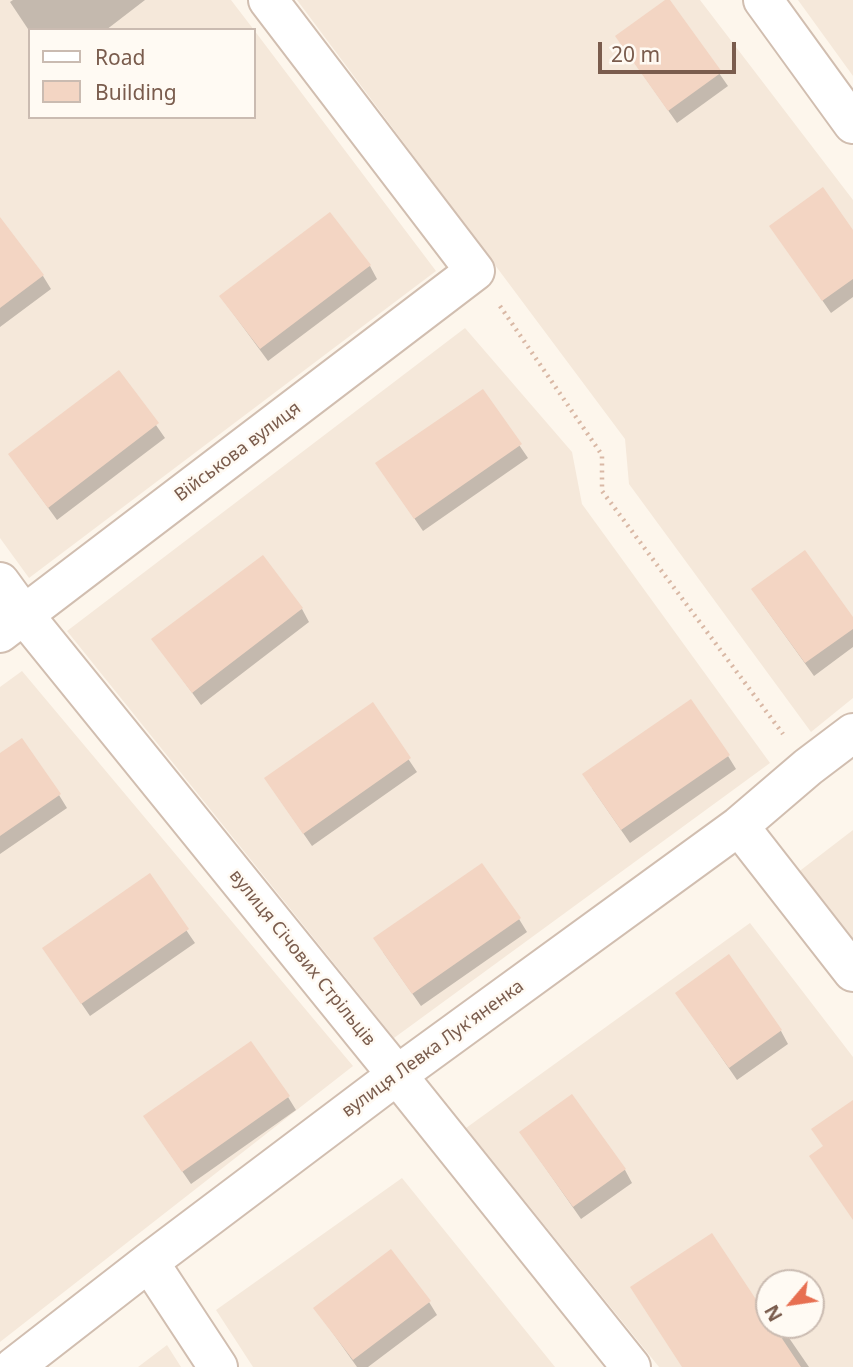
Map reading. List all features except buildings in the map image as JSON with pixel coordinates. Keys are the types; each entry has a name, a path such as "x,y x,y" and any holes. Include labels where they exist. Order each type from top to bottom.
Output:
{"street":[{"path":"268,0 475,271"},
{"path":"763,0 853,124"},
{"name":"Військова вулиця","path":"12,624 475,271"},
{"name":"вулиця Січових Стрільців","path":"0,582 12,624 397,1075 631,1367"},
{"name":"вулиця Левка Лук'яненка","path":"14,1367 397,1075 739,826 808,767 853,733"},
{"path":"739,826 853,972"},
{"path":"149,1262 218,1367"}],"path":[{"path":"475,271 602,455 602,491 808,767"}],"shaded area":[{"path":"0,0 231,0 252,28 28,28 28,119 256,119 256,33 436,271 29,578 0,538"},
{"path":"297,0 700,0 853,200 853,698 811,732 629,484 625,439"},
{"path":"798,0 853,0 853,76"},
{"path":"465,328 572,452 582,504 770,763 394,1038 67,631"},
{"path":"22,671 353,1066 0,1342 0,687"},
{"path":"853,830 853,944 797,873"},
{"path":"750,923 853,1057 853,1367 659,1367 466,1128"},
{"path":"402,1178 555,1367 253,1367 216,1310"},
{"path":"167,1345 181,1367 138,1367"}]}
